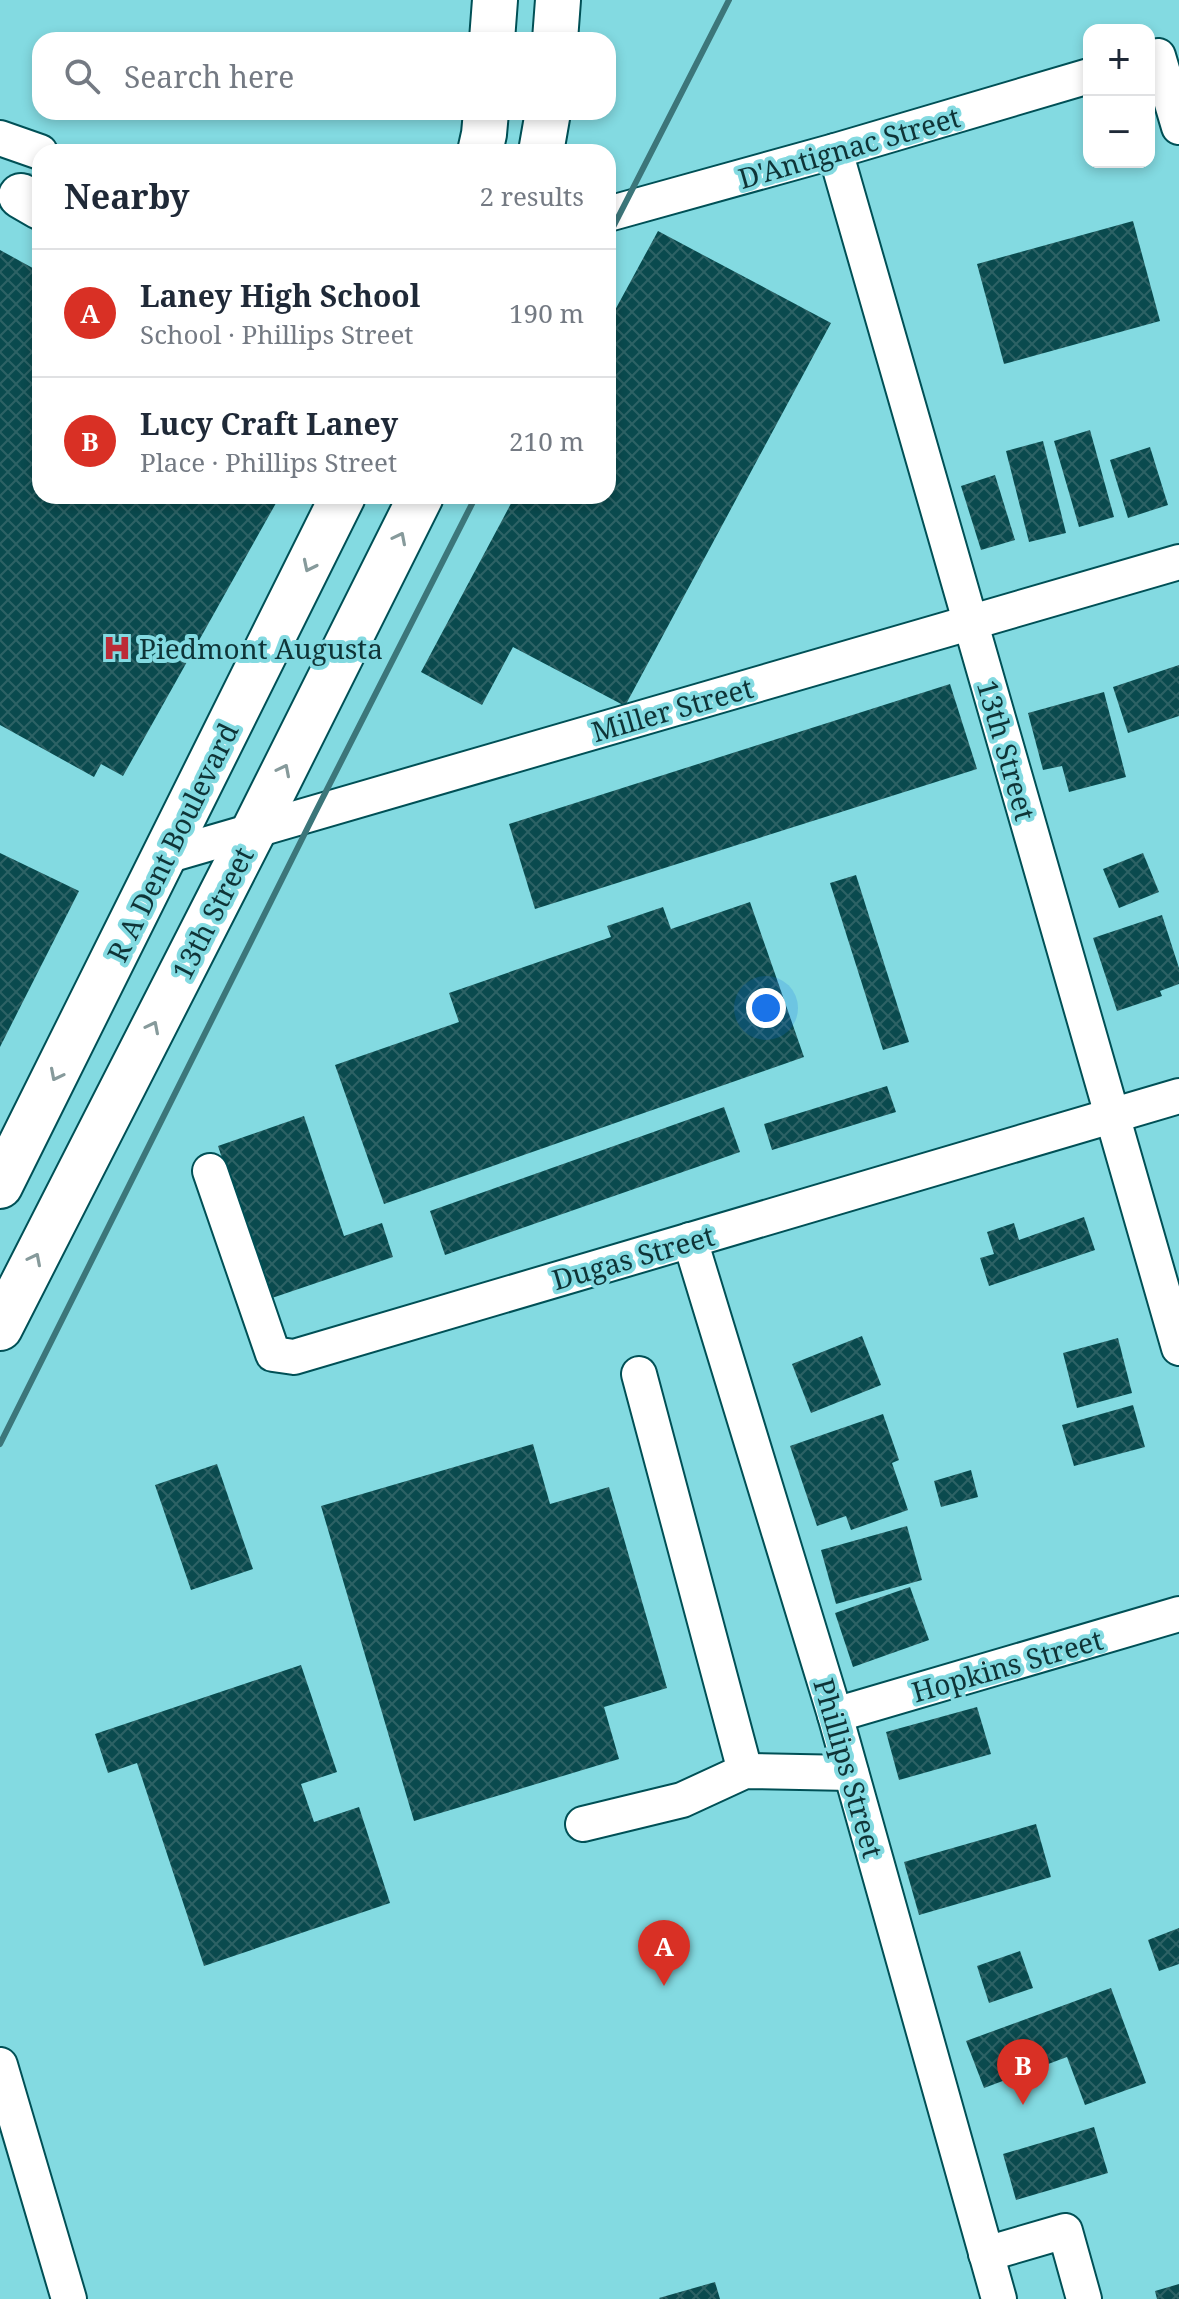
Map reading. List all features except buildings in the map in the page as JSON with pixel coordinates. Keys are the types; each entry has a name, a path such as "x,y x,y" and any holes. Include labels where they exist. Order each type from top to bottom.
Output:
{"main road":[{"path":"493,32 495,0"},
{"path":"556,32 558,0"},
{"path":"482,144 485,120"},
{"path":"542,144 547,120"},
{"name":"R A Dent Boulevard","path":"0,1186 339,504"},
{"name":"13th Street","path":"0,1328 417,504"}],"street":[{"path":"1162,55 1179,127"},
{"name":"D'Antignac Street","path":"616,212 1083,78"},
{"path":"0,138 32,149"},
{"name":"13th Street","path":"835,151 1179,1348"},
{"name":"Miller Street","path":"166,856 1179,562"},
{"name":"Dugas Street","path":"210,1171 273,1354 294,1357 1179,1096"},
{"name":"Phillips Street","path":"690,1240 835,1715 999,2299"},
{"path":"639,1374 745,1771"},
{"name":"Hopkins Street","path":"835,1715 1179,1614"},
{"path":"583,1824 682,1800 745,1771 851,1773"},
{"path":"0,2065 69,2299"},
{"path":"986,2254 1065,2231 1084,2299"}],"railway":[{"path":"616,221 729,0"},
{"path":"0,1444 472,504"}],"place":[{"name":"Piedmont Augusta","path":"117,648"},
{"name":"Laney High School","path":"664,1986"},
{"name":"Lucy Craft Laney","path":"1023,2105"}]}
